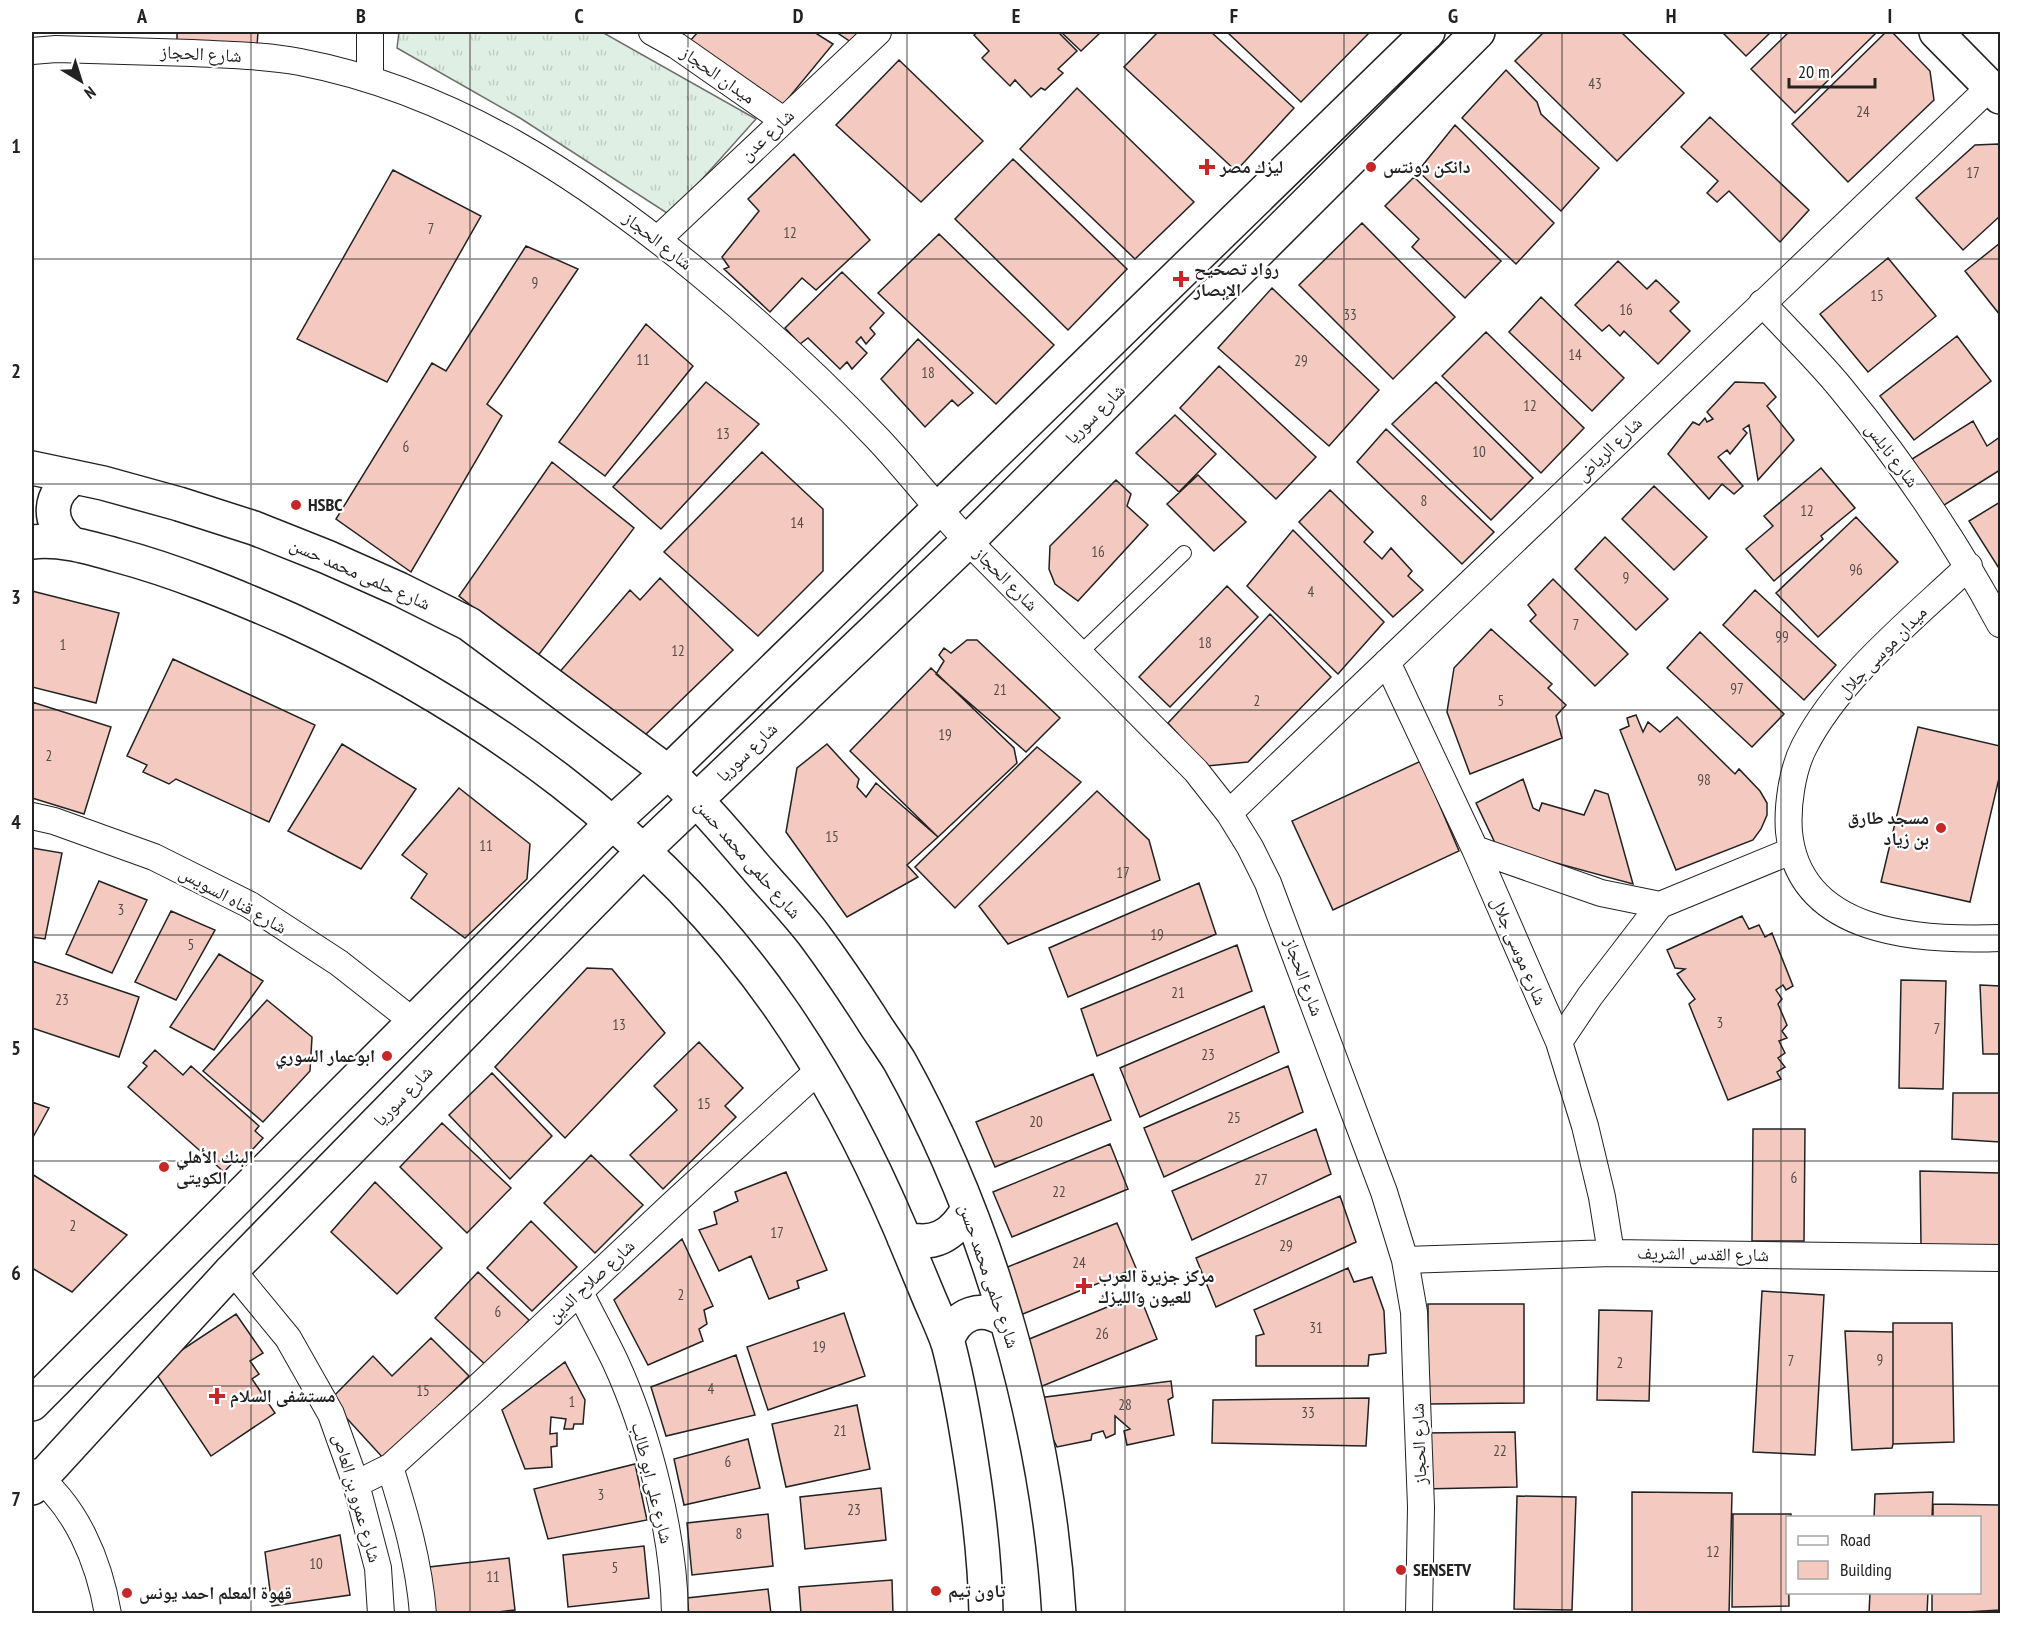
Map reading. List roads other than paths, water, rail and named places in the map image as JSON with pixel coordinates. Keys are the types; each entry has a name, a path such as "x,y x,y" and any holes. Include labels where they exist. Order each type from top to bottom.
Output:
{"street":[{"path":"370,32 370,78"},
{"name":"ميدان الحجاز","path":"652,32 674,39 783,120"},
{"name":"شارع عدن","path":"658,239 878,32"},
{"path":"32,1404 612,823 668,772 1428,32"},
{"name":"شارع سوريا","path":"35,1480 232,1270 643,851 968,541 1478,32"},
{"path":"1936,32 1995,92"},
{"name":"شارع الحجاز","path":"32,51 56,49 224,54 298,62 370,78 442,107 550,163 605,199 658,239 735,303 809,370 879,441 938,510 1196,771 1229,813 1250,847 1272,892 1384,1192 1405,1260 1414,1312 1416,1353 1420,1506 1419,1614"},
{"name":"شارع الرياض","path":"1229,813 1762,303 1995,92"},
{"name":"شارع نابلس","path":"1762,303 1845,394 1907,472 1969,566 2001,624"},
{"name":"شارع حلمى محمد حسن","path":"32,468 179,504 254,528 399,588 470,624 668,772 698,800 814,935 899,1062 933,1129 968,1209 1006,1322 1030,1414 1042,1478 1061,1612"},
{"path":"70,542 57,528 53,508 60,490 75,477"},
{"path":"32,543 70,542 201,583 327,637 397,674 504,740 558,780 612,823 701,909 741,955 780,1008 849,1119 878,1177 947,1341 962,1405 973,1469 981,1533 986,1614"},
{"name":"ميدان موسى جلال","path":"1969,566 1860,670 1827,711 1803,748 1792,783 1788,818 1791,851 1802,877 1820,898 1844,914 1876,929 1915,936 2001,938"},
{"name":"شارع موسى جلال","path":"1387,662 1475,849 1558,1042 1585,1126 1602,1197 1611,1253"},
{"name":"شارع قناه السويس","path":"32,816 54,821 154,857 250,905 339,963 414,1022"},
{"path":"1475,849 1601,892 1660,905"},
{"path":"1558,1042 1590,996 1660,905 1791,851"},
{"name":"شارع صلاح الدين","path":"356,1484 390,1467 820,1069"},
{"path":"904,1238 916,1242 942,1237 957,1226 968,1209"},
{"name":"شارع القدس الشريف","path":"1405,1260 1611,1253 2001,1258"},
{"name":"شارع عمرو بن العاص","path":"232,1270 288,1338 331,1414 356,1484 378,1568 381,1614"},
{"name":"شارع على ابو طالب","path":"580,1292 616,1363 644,1438 664,1517 675,1597 675,1614"},
{"path":"947,1341 950,1331 966,1316 987,1312 997,1315 1006,1322"},
{"path":"390,1467 408,1525 421,1581 423,1614"},
{"path":"35,1480 68,1510 89,1546 103,1584 108,1614"}],"lane":[{"path":"1080,653 1184,553"}],"place":[{"name":"ليزك مصر","path":"1207,167"},
{"name":"دانكن دونتس","path":"1371,167"},
{"name":"رواد تصحيح الإبصار","path":"1181,279"},
{"name":"HSBC","path":"296,505"},
{"name":"مسجد طارق بن زياد","path":"1941,828"},
{"name":"ابوعمار السوري","path":"387,1056"},
{"name":"البنك الأهلي الكويتى","path":"164,1167"},
{"name":"مركز جزيرة العرب للعيون والليزك","path":"1084,1286"},
{"name":"مستشفى السلام","path":"217,1396"},
{"name":"SENSETV","path":"1401,1570"},
{"name":"تاون تيم","path":"936,1591"},
{"name":"قهوة المعلم احمد يونس","path":"127,1593"}]}
